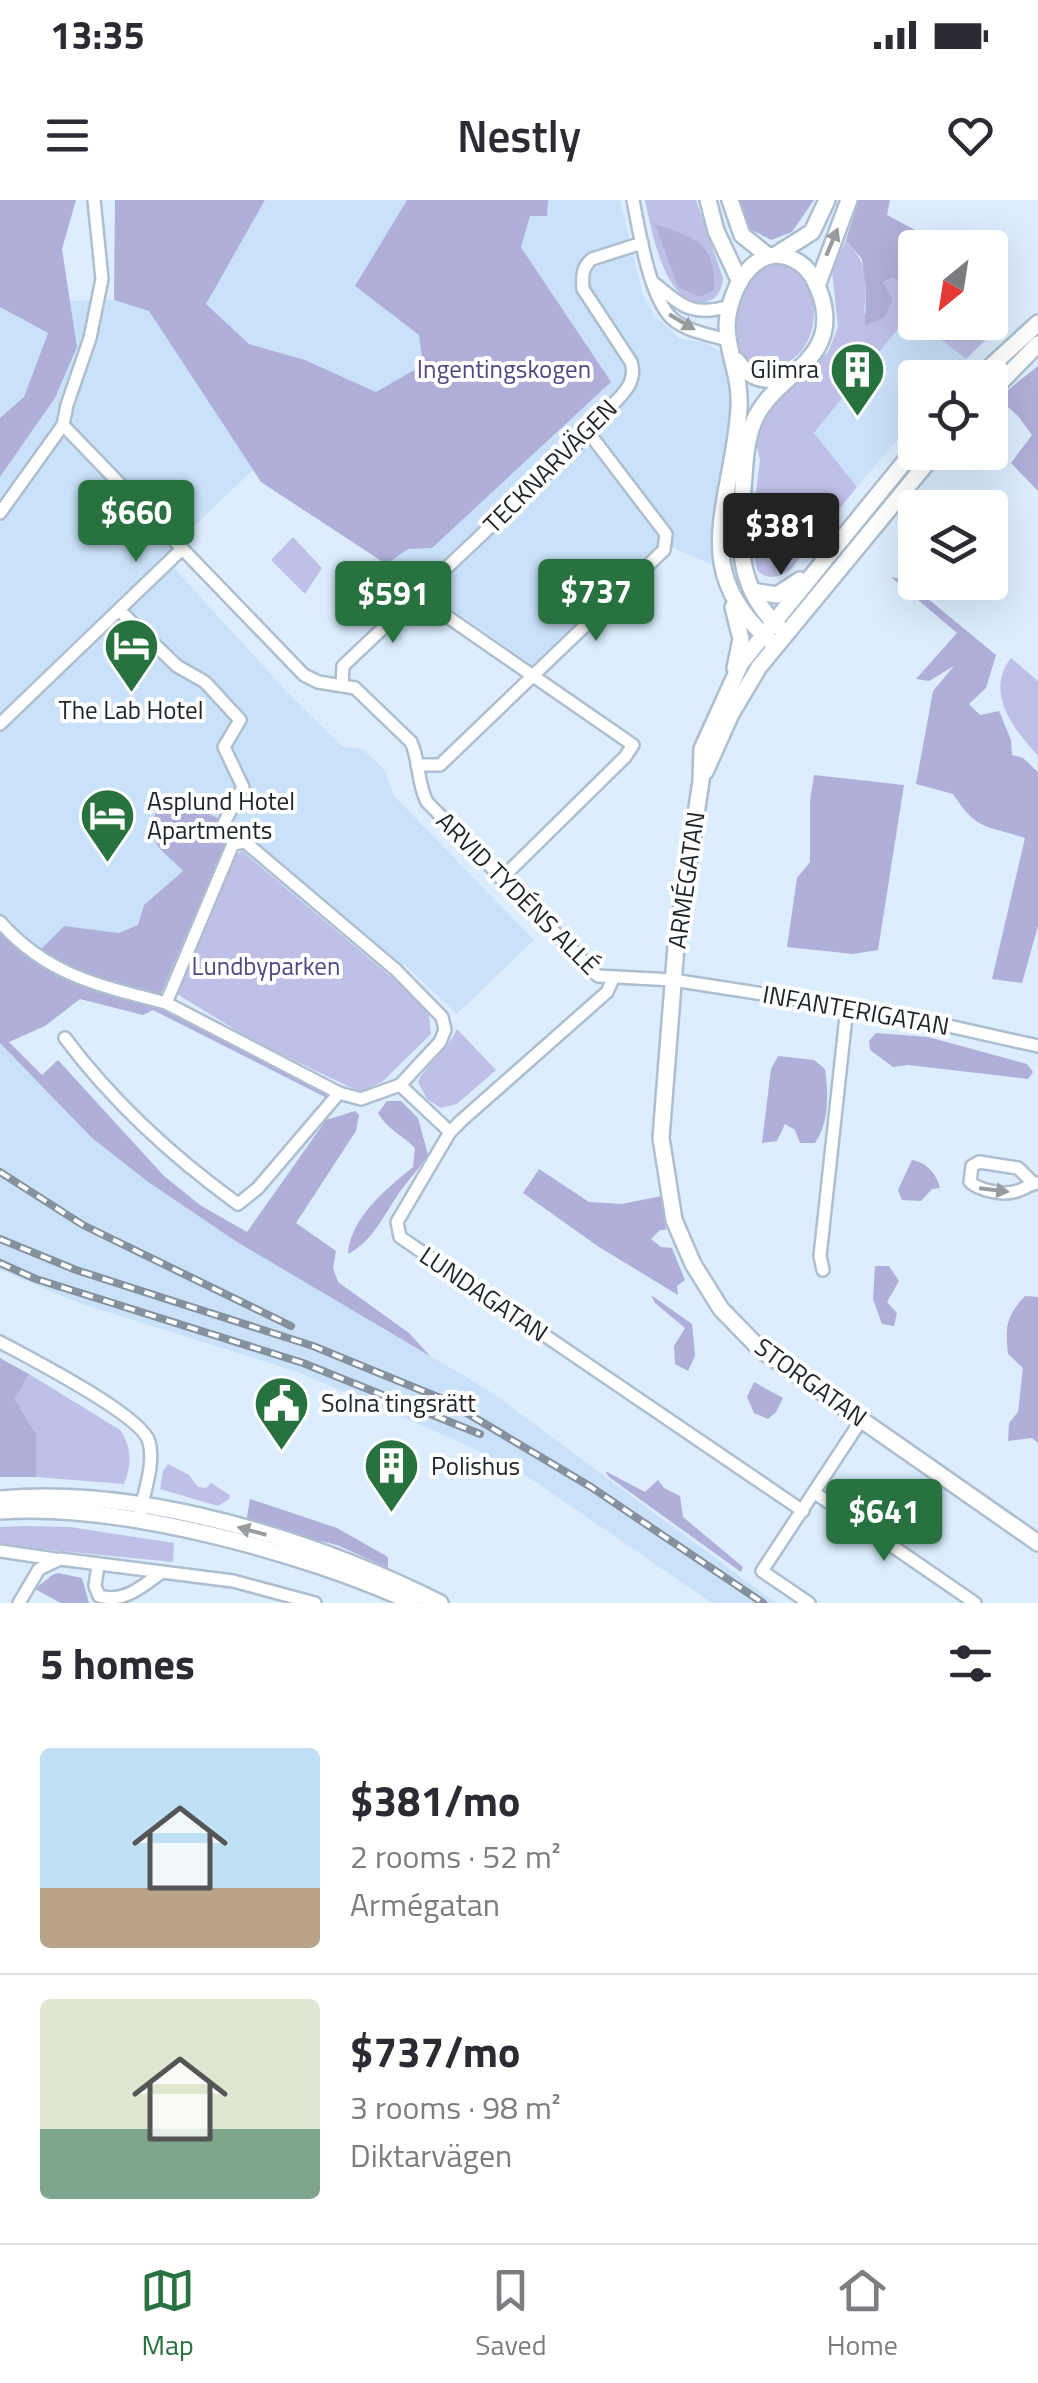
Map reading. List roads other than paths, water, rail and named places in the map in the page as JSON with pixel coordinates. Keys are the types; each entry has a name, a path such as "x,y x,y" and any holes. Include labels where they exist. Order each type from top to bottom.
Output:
{"street":[{"path":"0,513 63,425 90,338 102,278 94,200"},
{"path":"634,200 661,305 671,319 688,329 728,340"},
{"path":"708,200 716,231 740,282"},
{"path":"730,200 742,235 772,255 800,264 817,286 824,317 823,334 815,352 763,406 748,438 739,542 744,576 774,634"},
{"path":"794,375 770,381 758,379 741,368 728,340 727,323 746,270 812,232 827,200"},
{"path":"817,286 849,200"},
{"name":"TECKNARVÄGEN","path":"342,685 343,666 589,433 594,422 632,384 631,362 583,289 582,276 592,259 642,243"},
{"path":"654,283 694,311 731,306"},
{"path":"996,360 1038,323"},
{"path":"1008,374 1035,346"},
{"path":"732,679 740,639 720,555 739,412 735,358"},
{"name":"ARVID TYDÉNS ALLÉ","path":"63,425 304,674 318,682 355,688 411,742 420,788 427,802 598,976 613,979"},
{"path":"417,765 440,764 664,550 666,534 589,433"},
{"name":"ARMÉGATAN","path":"700,780 774,634 823,562 899,470"},
{"name":"ARMÉGATAN","path":"673,980 702,750 732,679 920,470"},
{"path":"0,724 182,549"},
{"path":"752,590 777,594 823,562"},
{"path":"416,596 633,745 626,758 501,878"},
{"path":"732,598 774,634"},
{"path":"119,610 177,666 205,682 240,720 224,747 244,787 224,823 233,844 166,1002"},
{"path":"0,922 29,950 56,968 81,980 166,1002 339,1093 361,1100 400,1085 440,1042 445,1030 442,1017 396,970 245,842 233,844"},
{"path":"613,979 673,980"},
{"name":"LUNDAGATAN","path":"613,979 608,992 450,1132 397,1222 400,1237 803,1510"},
{"name":"INFANTERIGATAN","path":"673,980 926,1020 1038,1046"},
{"name":"STORGATAN","path":"673,980 661,1138 674,1220 693,1264 721,1309 760,1349 1038,1544"},
{"path":"823,1270 820,1256 847,1007"},
{"path":"64,1038 160,1142 238,1204 258,1188 339,1093"},
{"path":"400,1085 450,1132"},
{"path":"978,1162 1018,1168 1035,1183 1013,1192 976,1188 970,1182 972,1166 978,1162"},
{"path":"0,1342 81,1387 142,1428 150,1449 140,1514"},
{"path":"810,1603 762,1571 862,1418"},
{"path":"814,1493 975,1603"},
{"path":"0,1499 92,1500 140,1514"},
{"path":"0,1512 177,1512 329,1553 409,1598 440,1603"},
{"path":"0,1552 233,1581 315,1603"},
{"path":"19,1603 39,1569 60,1559"},
{"path":"98,1565 95,1586 99,1596 112,1602 122,1601 163,1572"}],"railway":[{"path":"0,1172 83,1225 291,1326"},
{"path":"0,1239 76,1270 313,1346 445,1400 591,1487 763,1603"},
{"path":"0,1263 36,1279 303,1363 480,1434"}],"place":[{"name":"Glimra","path":"858,418"},
{"name":"The Lab Hotel","path":"131,694"},
{"name":"Asplund Hotel Apartments","path":"108,864"},
{"name":"Solna tingsrätt","path":"282,1452"},
{"name":"Polishus","path":"392,1515"}],"park label":[{"name":"Ingentingskogen","path":"504,369"},
{"name":"Lundbyparken","path":"266,966"}]}
